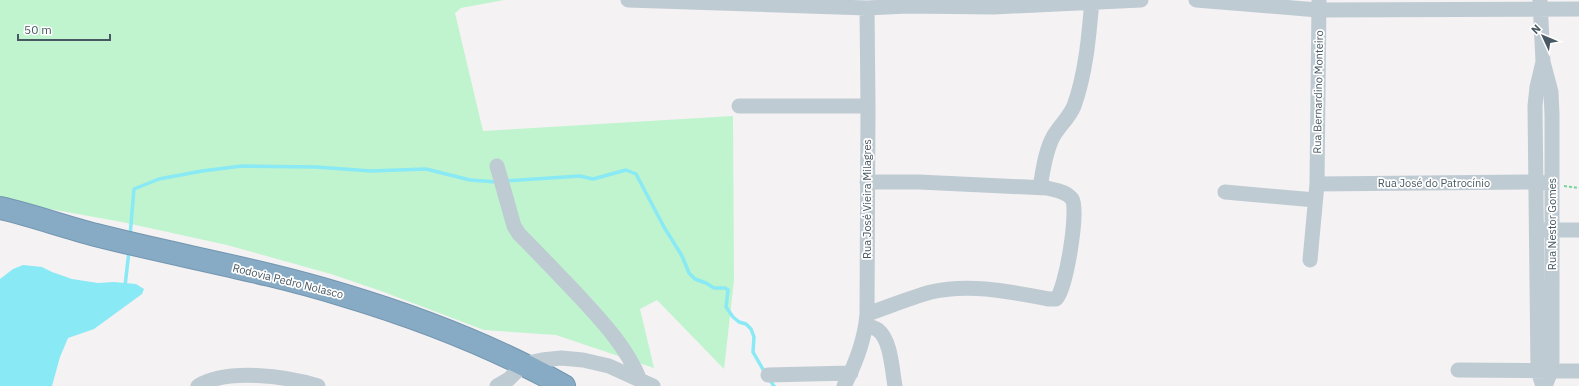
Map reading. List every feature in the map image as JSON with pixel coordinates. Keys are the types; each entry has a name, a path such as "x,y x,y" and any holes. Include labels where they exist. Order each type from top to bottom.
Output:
{"highway":[{"name":"Rodovia Pedro Nolasco","path":"0,208 96,235 342,294 428,322 524,364 564,386"}],"street":[{"path":"628,0 751,2 867,8 907,6 994,7 1092,1 1141,0"},
{"path":"1196,0 1319,5 1540,4 1579,9"},
{"path":"1040,187 1048,148 1053,136 1073,108 1080,86 1085,63 1092,1"},
{"name":"Rua Nestor Gomes","path":"1540,4 1543,62 1551,92 1544,183 1544,230 1552,361 1545,371 1544,386"},
{"name":"Rua Bernardino Monteiro","path":"1310,260 1317,184 1319,5"},
{"name":"Rua José Vieira Milagres","path":"847,380 866,320 868,106 867,8"},
{"path":"739,106 868,106"},
{"path":"497,166 514,226 602,321 624,349 646,383"},
{"path":"867,182 919,182 1040,187 1056,190 1068,196 1073,202 1075,211 1069,253 1062,287 1058,298 1054,300 999,290 975,289 931,292 866,320 878,330 888,345 895,386"},
{"name":"Rua José do Patrocínio","path":"1317,184 1544,183"},
{"path":"1225,192 1315,200"},
{"path":"1544,230 1579,230"},
{"path":"497,386 509,378 524,364 561,358 583,360 609,366 646,383"},
{"path":"1458,370 1579,371"},
{"path":"198,386 206,381 251,375 286,378 318,386"},
{"path":"768,375 847,380"}],"green space":[{"path":"0,0 504,0 461,8 455,13 483,131 733,116 734,280 724,369 657,300 640,309 654,368 556,335 484,330 381,291 331,274 227,245 122,222 0,200"}],"water":[{"path":"23,265 42,267 72,279 98,283 114,282 136,284 144,289 142,294 94,329 68,338 60,357 52,386 0,386 0,279 13,269"}],"waterway":[{"path":"130,236 134,189 159,179 202,171 242,166 316,167 371,171 426,169 470,180 497,182"},
{"path":"505,181 580,176 593,179 626,170 636,174 664,227 682,256 689,273 695,279 714,288 725,288 728,290 726,307 733,317 739,322 746,324 751,329 754,337 753,352 765,373"},
{"path":"125,286 129,251"},
{"path":"769,379 774,386"}]}
